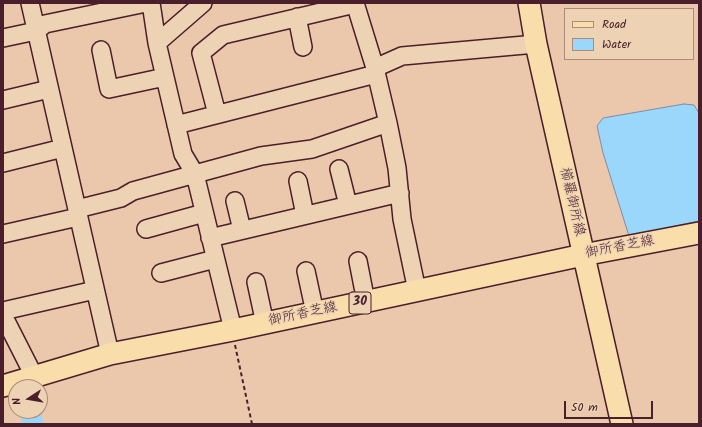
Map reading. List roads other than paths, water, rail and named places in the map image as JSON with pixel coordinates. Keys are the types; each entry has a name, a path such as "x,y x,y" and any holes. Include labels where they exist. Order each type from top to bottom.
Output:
{"main road":[{"name":"櫛羅御所線","path":"529,3 536,44 622,424"},
{"name":"御所香芝線","path":"25,379 110,354 265,324 583,255 699,233"}],"street":[{"path":"30,3 110,354"},
{"path":"3,38 36,31 45,24 146,3"},
{"path":"151,3 157,43 183,154 195,174 233,330"},
{"path":"157,43 202,3"},
{"path":"217,114 201,53 223,35 355,3 375,71 388,123 400,193 402,219 417,291"},
{"path":"297,17 303,47"},
{"path":"176,125 375,71 402,56 536,44"},
{"path":"101,50 109,88 165,78"},
{"path":"3,100 49,89"},
{"path":"3,234 78,213 121,198 133,190 261,156 312,148 388,123"},
{"path":"3,163 63,148"},
{"path":"339,170 348,205"},
{"path":"298,181 305,216"},
{"path":"210,238 400,193"},
{"path":"235,201 242,230"},
{"path":"146,229 204,213"},
{"path":"161,273 215,259"},
{"path":"358,261 366,302"},
{"path":"306,271 315,313"},
{"path":"256,282 265,324"},
{"path":"3,311 96,290"},
{"path":"3,315 18,379"}],"water":[{"path":"684,104 694,105 699,113 699,221 629,236 603,153 597,126 603,118"}],"waterway":[{"path":"32,419 33,424"}]}
